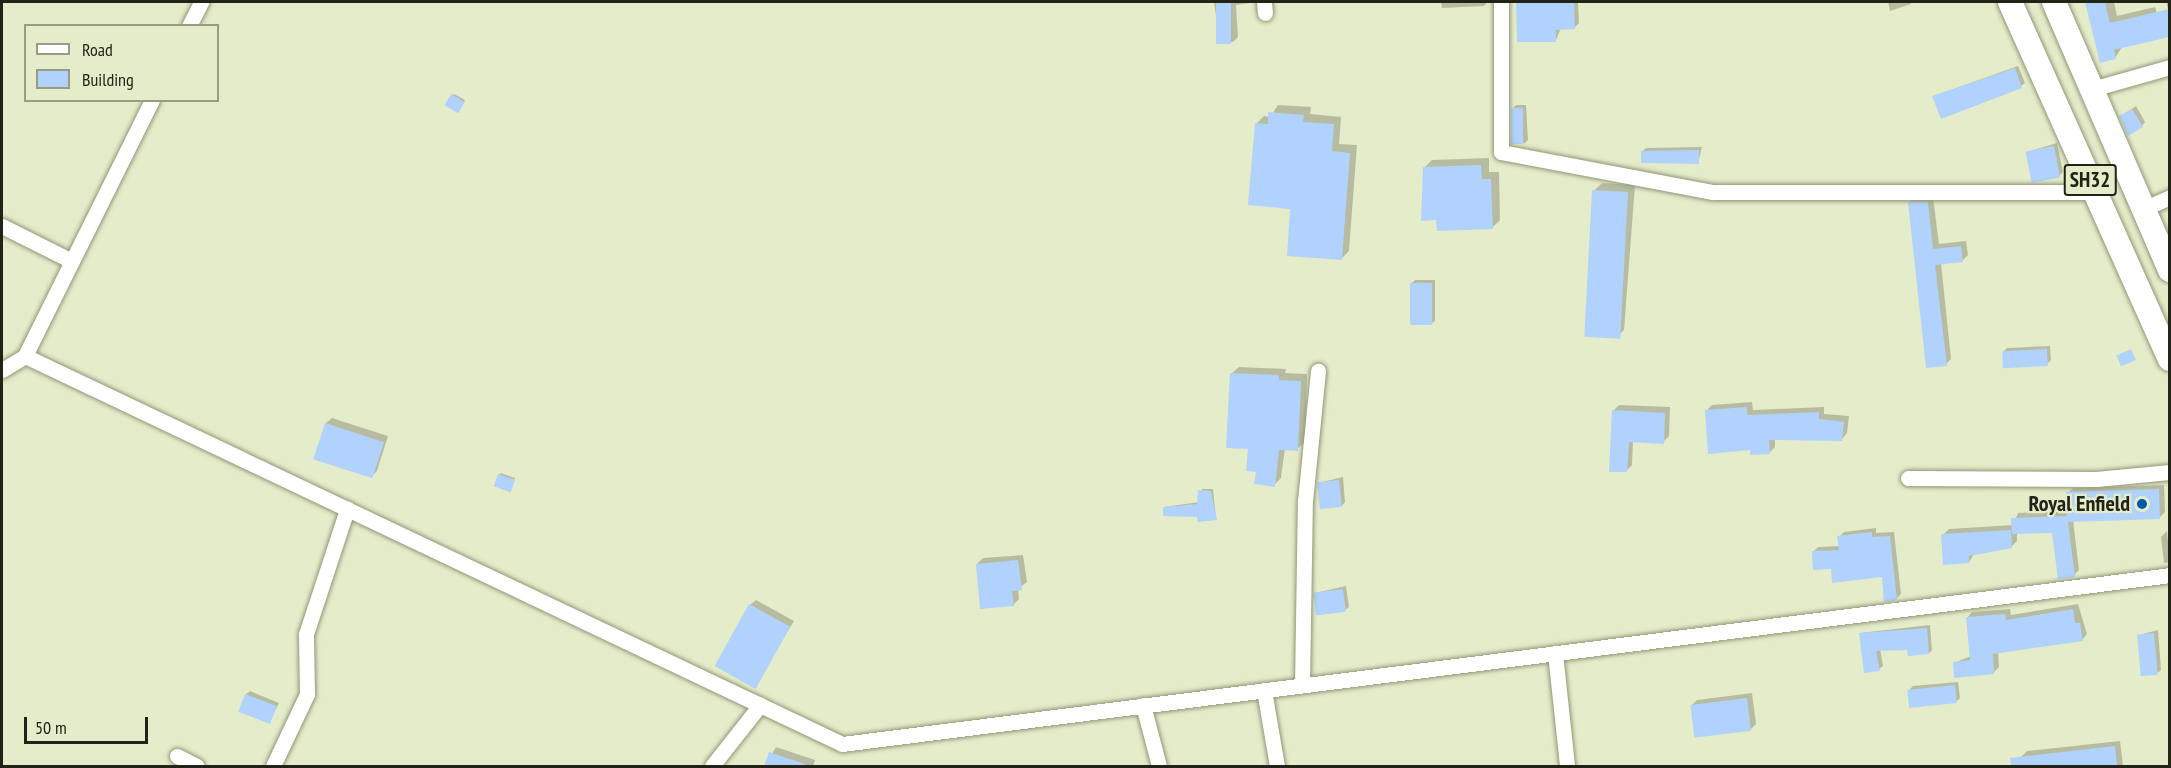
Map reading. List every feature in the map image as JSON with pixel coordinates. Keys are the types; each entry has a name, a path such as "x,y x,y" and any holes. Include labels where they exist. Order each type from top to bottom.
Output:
{"main road":[{"name":"SH32","path":"2010,2 2169,359"},
{"name":"SH32","path":"2054,2 2169,270"}],"street":[{"path":"190,24 201,2"},
{"path":"1501,2 1501,152 1712,192 2096,192"},
{"path":"2092,88 2169,67"},
{"path":"2,370 25,356 151,102"},
{"path":"2143,208 2169,197"},
{"path":"2,226 72,261"},
{"path":"25,356 842,744 2169,575"},
{"path":"1302,685 1305,501 1318,371"},
{"path":"1908,478 2096,479 2169,472"},
{"path":"273,766 307,694 306,634 347,509"},
{"path":"1555,653 1567,766"},
{"path":"1264,690 1277,766"},
{"path":"712,766 760,705"},
{"path":"1143,705 1159,766"},
{"path":"177,756 197,766"}],"building":[{"path":"1216,2 1231,2 1231,44 1216,44"},
{"path":"1516,2 1574,2 1575,29 1556,30 1556,42 1517,42"},
{"path":"2085,2 2105,2 2110,23 2169,9 2169,37 2114,50 2116,59 2100,63"},
{"path":"2015,68 2022,88 1941,119 1932,96"},
{"path":"451,94 465,102 458,113 444,105"},
{"path":"1511,108 1523,108 1523,144 1511,144"},
{"path":"2132,109 2143,127 2128,136 2119,116"},
{"path":"1268,112 1304,115 1303,122 1334,124 1332,151 1350,153 1342,260 1287,256 1290,209 1248,205 1255,123 1268,124"},
{"path":"2054,146 2060,177 2032,183 2026,152"},
{"path":"1699,150 1699,164 1641,163 1641,151"},
{"path":"1481,165 1482,179 1491,179 1493,229 1437,231 1436,220 1421,221 1423,167"},
{"path":"1592,190 1628,192 1620,339 1584,337"},
{"path":"1908,202 1928,202 1933,249 1961,246 1963,262 1935,265 1947,366 1926,368"},
{"path":"1410,283 1432,283 1432,325 1410,325"},
{"path":"2047,349 2048,366 2003,368 2002,351"},
{"path":"2131,349 2136,360 2121,366 2116,356"},
{"path":"1230,373 1279,375 1279,380 1301,381 1298,451 1279,450 1275,487 1254,484 1256,472 1246,471 1248,449 1226,448"},
{"path":"1747,407 1747,415 1819,412 1819,419 1844,422 1842,441 1769,440 1770,454 1750,455 1750,450 1708,454 1705,410"},
{"path":"1612,410 1665,413 1664,444 1629,442 1627,472 1609,472"},
{"path":"325,423 384,442 372,478 313,459"},
{"path":"498,474 515,480 511,492 494,486"},
{"path":"1339,480 1342,507 1320,509 1317,482"},
{"path":"2159,489 2160,519 2068,522 2075,577 2058,579 2052,533 2012,534 2011,518 2067,516 2066,492"},
{"path":"1198,490 1211,491 1217,520 1198,522 1197,517 1163,516 1163,507 1197,504"},
{"path":"2011,530 2012,548 1969,556 1969,563 1943,565 1941,534"},
{"path":"1872,532 1872,537 1890,536 1897,600 1884,602 1882,577 1832,583 1831,569 1813,570 1812,551 1839,550 1837,536"},
{"path":"1018,560 1022,590 1012,591 1014,606 980,609 976,564"},
{"path":"1343,589 1346,612 1316,615 1313,593"},
{"path":"749,604 790,627 756,689 715,666"},
{"path":"2073,609 2075,623 2080,623 2083,641 1993,654 1994,674 1954,678 1953,662 1970,660 1966,617 2005,614 2006,620"},
{"path":"1927,628 1929,654 1908,656 1907,650 1876,651 1880,671 1864,673 1859,633"},
{"path":"2154,633 2158,675 2141,676 2137,634"},
{"path":"1955,685 1957,703 1909,708 1907,690"},
{"path":"245,694 277,706 270,724 238,712"},
{"path":"1747,698 1751,731 1694,738 1690,705"},
{"path":"2115,746 2117,766 2011,766 2010,758"},
{"path":"769,752 805,764 804,766 764,766"}],"place":[{"name":"Royal Enfield","path":"2142,504"}]}
